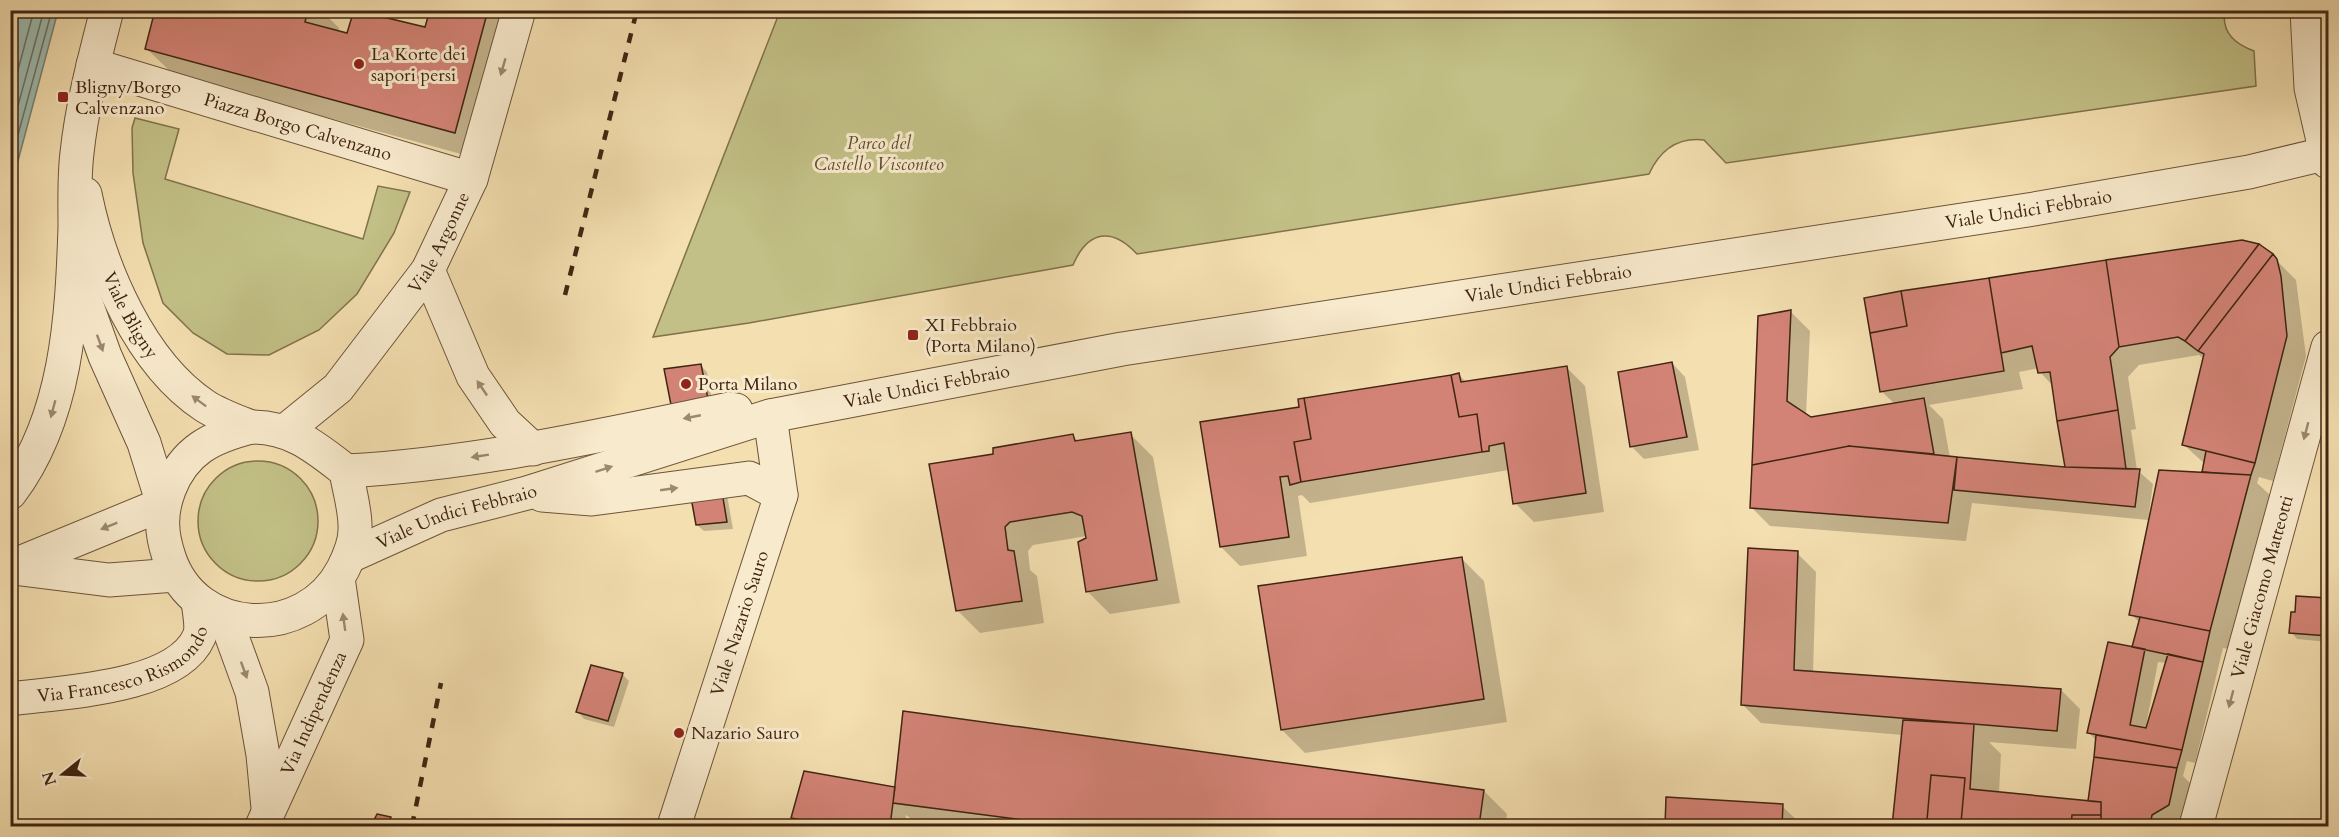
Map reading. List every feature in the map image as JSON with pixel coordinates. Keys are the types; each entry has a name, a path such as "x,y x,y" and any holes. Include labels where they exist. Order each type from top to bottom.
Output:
{"street":[{"name":"Viale Bligny","path":"10,493 52,414 67,336 73,268 77,154 93,65 107,10"},
{"name":"Viale Argonne","path":"285,431 338,388 428,270 471,178 519,10"},
{"path":"2307,10 2312,88 2328,156"},
{"name":"Piazza Borgo Calvenzano","path":"93,65 471,178"},
{"name":"Viale Bligny","path":"77,154 100,246 129,318 156,361 178,385 207,407 251,427"},
{"name":"Viale Undici Febbraio","path":"344,567 441,515 527,493 771,416 1122,349 2022,211 2328,156"},
{"name":"Viale Bligny","path":"73,268 105,356 144,443 164,504"},
{"path":"428,270 473,376 505,423 533,448"},
{"name":"Viale Giacomo Matteotti","path":"2196,826 2328,347"},
{"name":"Viale Undici Febbraio","path":"346,471 408,467 533,448 730,409 771,416"},
{"name":"Viale Nazario Sauro","path":"674,826 781,495 771,416"},
{"path":"251,427 285,431 310,442 346,471 355,530 344,567 313,605 285,618 254,622 211,608 175,575 163,538 164,504 175,475 195,451 221,435 251,427"},
{"path":"527,493 592,499 749,478 781,495"},
{"path":"10,568 164,504"},
{"name":"Via Indipendenza","path":"266,818 347,640 344,567"},
{"path":"10,568 109,580 175,575"},
{"name":"Via Indipendenza","path":"211,608 252,692 264,755 266,818"},
{"name":"Via Francesco Rismondo","path":"10,699 138,681 167,669 184,659 200,636 211,608"}],"green space":[{"name":"Parco del Castello Visconteo","path":"780,11 2225,11 2227,31 2235,41 2254,51 2256,86 1726,163 1704,140 1686,141 1664,152 1649,174 1137,254 1119,239 1101,236 1086,245 1073,265 749,323 653,337"},
{"path":"135,118 179,129 165,179 363,239 378,186 410,192 394,233 357,294 319,330 269,355 227,354 193,333 163,303 143,243 133,173 132,128"},
{"path":"258,461 281,466 300,479 313,498 318,521 313,544 300,563 281,576 258,581 235,576 216,563 203,544 198,521 203,498 216,479 235,466"}],"water":[{"path":"10,11 58,11 11,187"}],"building":[{"path":"155,10 308,10 305,22 347,33 354,10 425,27 430,10 488,10 455,133 145,49"},
{"path":"2242,240 2259,244 2185,341 2178,337 2119,347 2106,260"},
{"path":"2259,244 2273,254 2198,351 2185,341"},
{"path":"2273,254 2277,259 2281,276 2287,336 2255,463 2182,445 2204,354 2198,351"},
{"path":"2106,260 2119,347 2110,357 2118,410 2057,421 2050,372 2038,373 2032,346 2001,353 1989,278"},
{"path":"1989,278 2004,371 1880,392 1870,333 1907,326 1901,291"},
{"path":"1901,291 1907,326 1870,333 1864,298"},
{"path":"1791,310 1787,401 1811,417 1924,398 1934,454 1849,446 1752,465 1758,316"},
{"path":"1672,362 1687,437 1630,447 1618,372"},
{"name":"Porta Milano","path":"701,364 708,399 671,405 664,369"},
{"path":"1567,366 1586,493 1513,504 1504,443 1489,446 1489,451 1482,452 1477,414 1459,417 1451,375 1459,373 1461,382"},
{"path":"1451,375 1459,417 1477,414 1482,452 1301,482 1294,442 1311,439 1304,398"},
{"path":"1304,398 1311,439 1294,442 1301,482 1290,485 1288,476 1280,477 1289,537 1220,547 1200,422 1299,407 1298,399"},
{"path":"2118,410 2126,469 2065,467 2057,421"},
{"path":"1131,432 1157,580 1086,592 1078,542 1086,538 1082,516 1072,512 1010,522 1005,527 1008,550 1014,551 1022,601 956,611 929,464 993,454 993,448 1073,434 1075,441"},
{"path":"1849,446 1957,457 1948,523 1750,508 1752,465"},
{"path":"2206,451 2255,463 2251,475 2202,472"},
{"path":"1957,457 2065,467 2140,469 2135,507 1954,490"},
{"path":"2159,470 2251,475 2210,631 2129,615"},
{"path":"721,486 727,522 696,525 690,492"},
{"path":"1748,548 1798,551 1794,670 2061,689 2057,731 1741,705"},
{"path":"1462,557 1484,699 1281,730 1258,586"},
{"path":"2296,596 2328,598 2328,636 2289,633 2291,612 2295,612"},
{"path":"2140,617 2210,631 2203,662 2132,647"},
{"path":"2108,642 2145,649 2130,725 2146,728 2168,654 2203,662 2182,750 2087,733"},
{"path":"591,665 623,673 608,721 576,712"},
{"path":"903,711 1484,790 1479,826 1069,826 893,803"},
{"path":"1903,720 1974,724 1970,789 2101,802 2101,815 2072,815 2071,826 1892,826","holes":["1931,775 1965,778 1961,823 1927,820"]},
{"path":"2096,735 2182,750 2177,768 2094,757"},
{"path":"2094,757 2177,768 2169,805 2152,815 2150,826 2101,826 2101,802 2088,801"},
{"path":"804,771 895,787 890,826 836,826 791,818"},
{"path":"1931,775 1965,778 1961,823 1927,820"},
{"path":"1666,797 1783,804 1782,826 1665,826"},
{"path":"377,814 391,817 388,826 371,826"},
{"path":"2072,815 2101,815 2101,826 2071,826"}],"railway":[{"path":"565,295 637,10"},
{"path":"412,826 441,683"}],"place":[{"name":"La Korte dei sapori persi","path":"359,64"},
{"name":"Bligny/Borgo Calvenzano","path":"63,97"},
{"name":"XI Febbraio (Porta Milano)","path":"913,335"},
{"name":"Porta Milano","path":"686,384"},
{"name":"Nazario Sauro","path":"679,733"}]}
